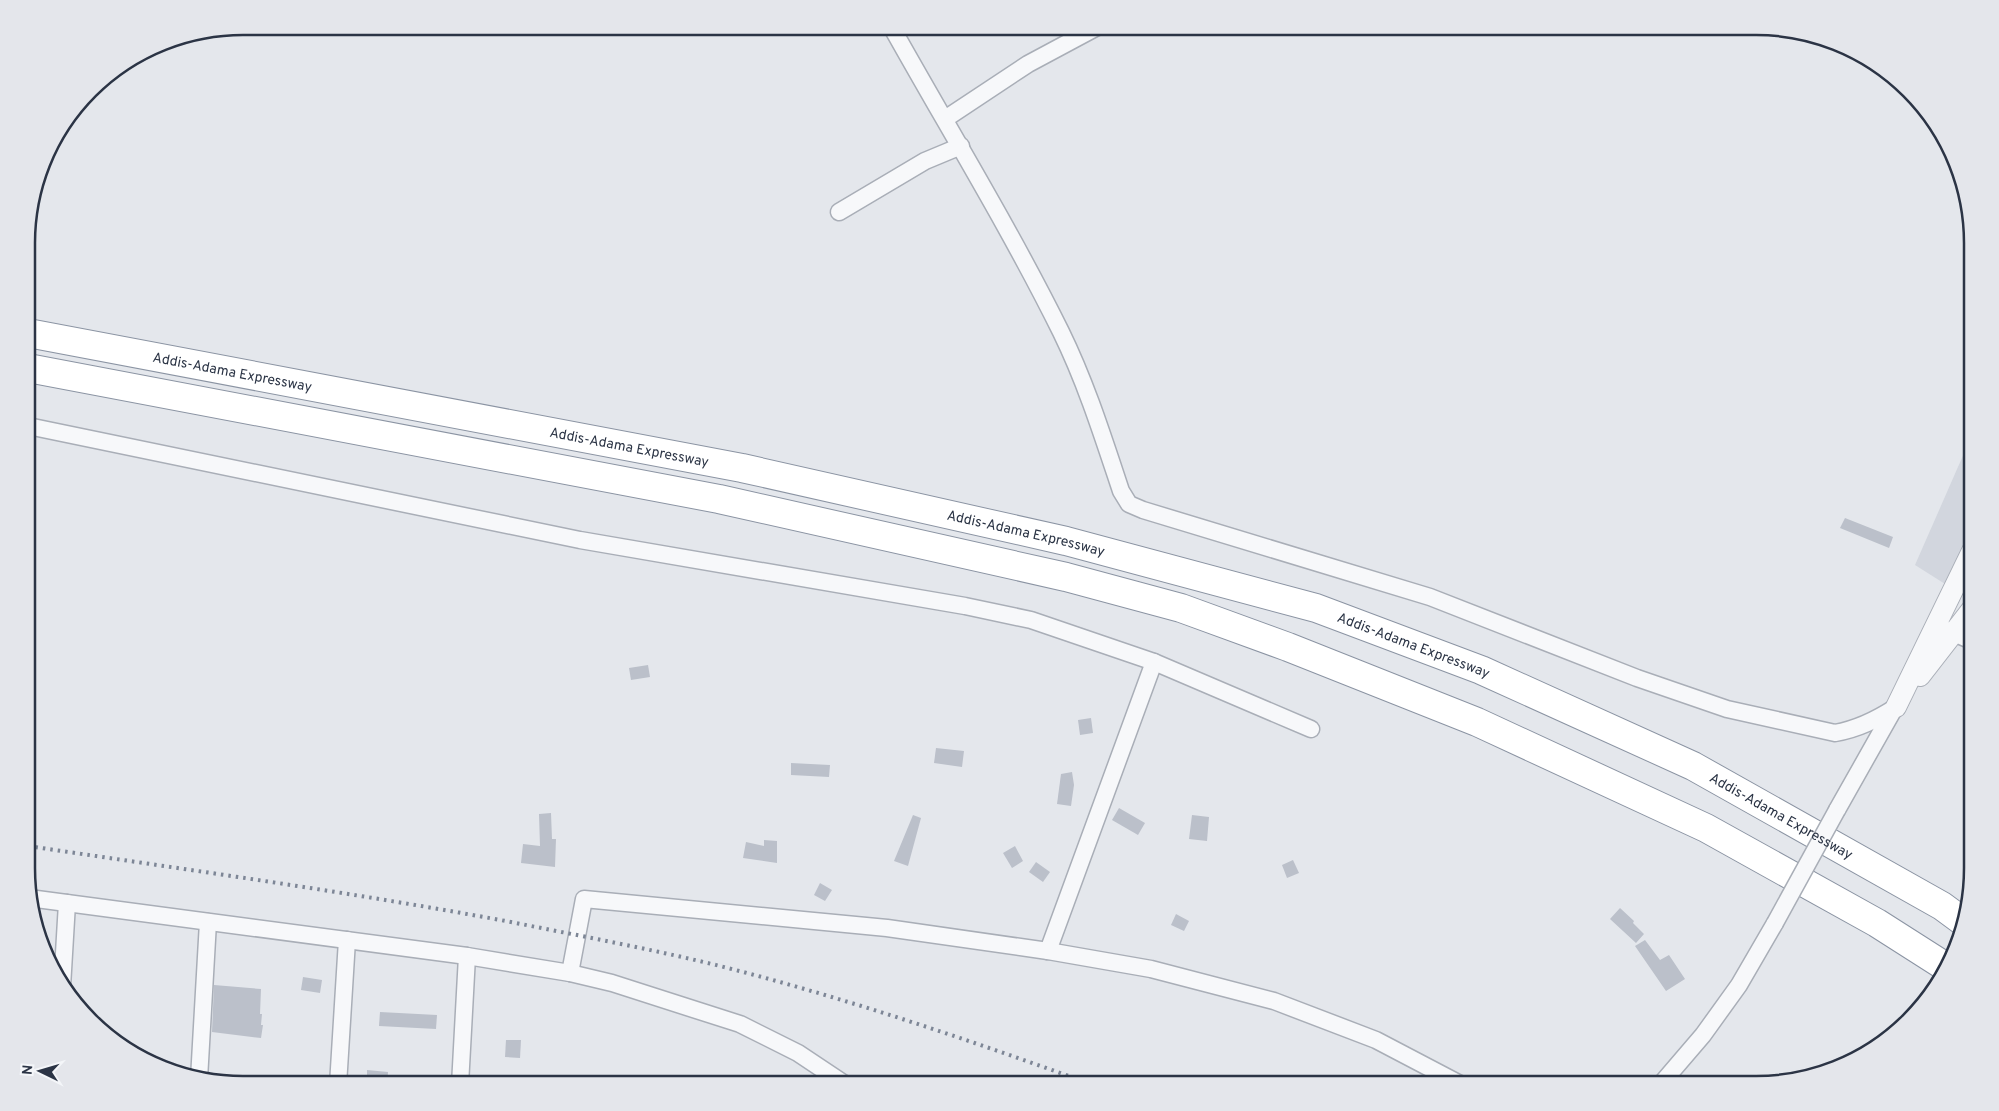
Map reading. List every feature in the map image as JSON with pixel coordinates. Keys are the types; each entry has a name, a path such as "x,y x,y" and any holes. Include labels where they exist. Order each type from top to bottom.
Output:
{"highway":[{"name":"Addis-Adama Expressway","path":"35,334 742,468 1066,541 1316,608 1481,670 1693,766 1942,906 1958,918"},
{"path":"35,369 718,499 1066,577 1181,608 1288,646 1476,722 1698,824 1877,923 1940,964"}],"street":[{"path":"896,35 961,146 1061,332 1090,398 1120,491 1129,504 1143,510 1430,597 1637,678 1727,709 1835,733 1853,730 1875,720 1896,707"},
{"path":"945,119 1028,64 1082,35"},
{"path":"839,212 925,161 961,146"},
{"path":"35,427 580,540 966,606 1030,620 1154,662 1311,729"},
{"path":"1668,1076 1703,1035 1739,985 1896,707 1944,629 1964,573"},
{"path":"1944,629 1964,615"},
{"path":"1944,629 1964,638"},
{"path":"1048,951 1154,662"},
{"path":"38,899 467,956 612,982 740,1024 798,1053 832,1076"},
{"path":"570,973 584,899 887,928 1048,951 1151,969 1274,1001 1376,1040 1445,1076"},
{"path":"63,972 67,903"},
{"path":"199,1071 208,922"},
{"path":"339,1076 347,940"},
{"path":"460,1076 467,956"}],"shaded area":[{"path":"1964,453 1964,596 1915,565"}],"building":[{"path":"1845,518 1893,537 1889,548 1840,528"},
{"path":"648,665 650,677 631,680 629,668"},
{"path":"1091,718 1093,733 1080,735 1078,720"},
{"path":"936,748 964,751 962,767 934,763"},
{"path":"791,763 830,765 829,777 791,775"},
{"path":"1072,772 1074,785 1071,806 1057,804 1061,774"},
{"path":"1119,808 1145,823 1138,835 1112,820"},
{"path":"551,813 552,839 556,839 555,867 521,863 523,844 540,846 539,814"},
{"path":"913,815 921,818 908,866 894,861"},
{"path":"1192,815 1209,817 1207,841 1189,839"},
{"path":"764,840 777,841 777,863 743,858 746,842 764,846"},
{"path":"1015,846 1023,861 1012,868 1003,853"},
{"path":"1293,860 1299,873 1287,878 1282,865"},
{"path":"1036,862 1050,872 1043,882 1029,872"},
{"path":"820,883 832,890 825,901 814,895"},
{"path":"1620,908 1644,934 1636,943 1610,919"},
{"path":"1176,914 1189,921 1184,931 1171,925"},
{"path":"1645,940 1660,960 1669,955 1685,979 1666,991 1635,946"},
{"path":"303,977 322,980 320,993 301,990"},
{"path":"214,985 261,989 260,1014 262,1014 261,1025 263,1025 261,1038 212,1032"},
{"path":"380,1012 437,1015 436,1029 379,1026"},
{"path":"506,1040 521,1040 520,1058 505,1057"},
{"path":"367,1070 388,1072 388,1076 367,1076"}],"railway":[{"path":"35,847 390,901 511,922 668,954 767,978 861,1006 1068,1076"}]}
